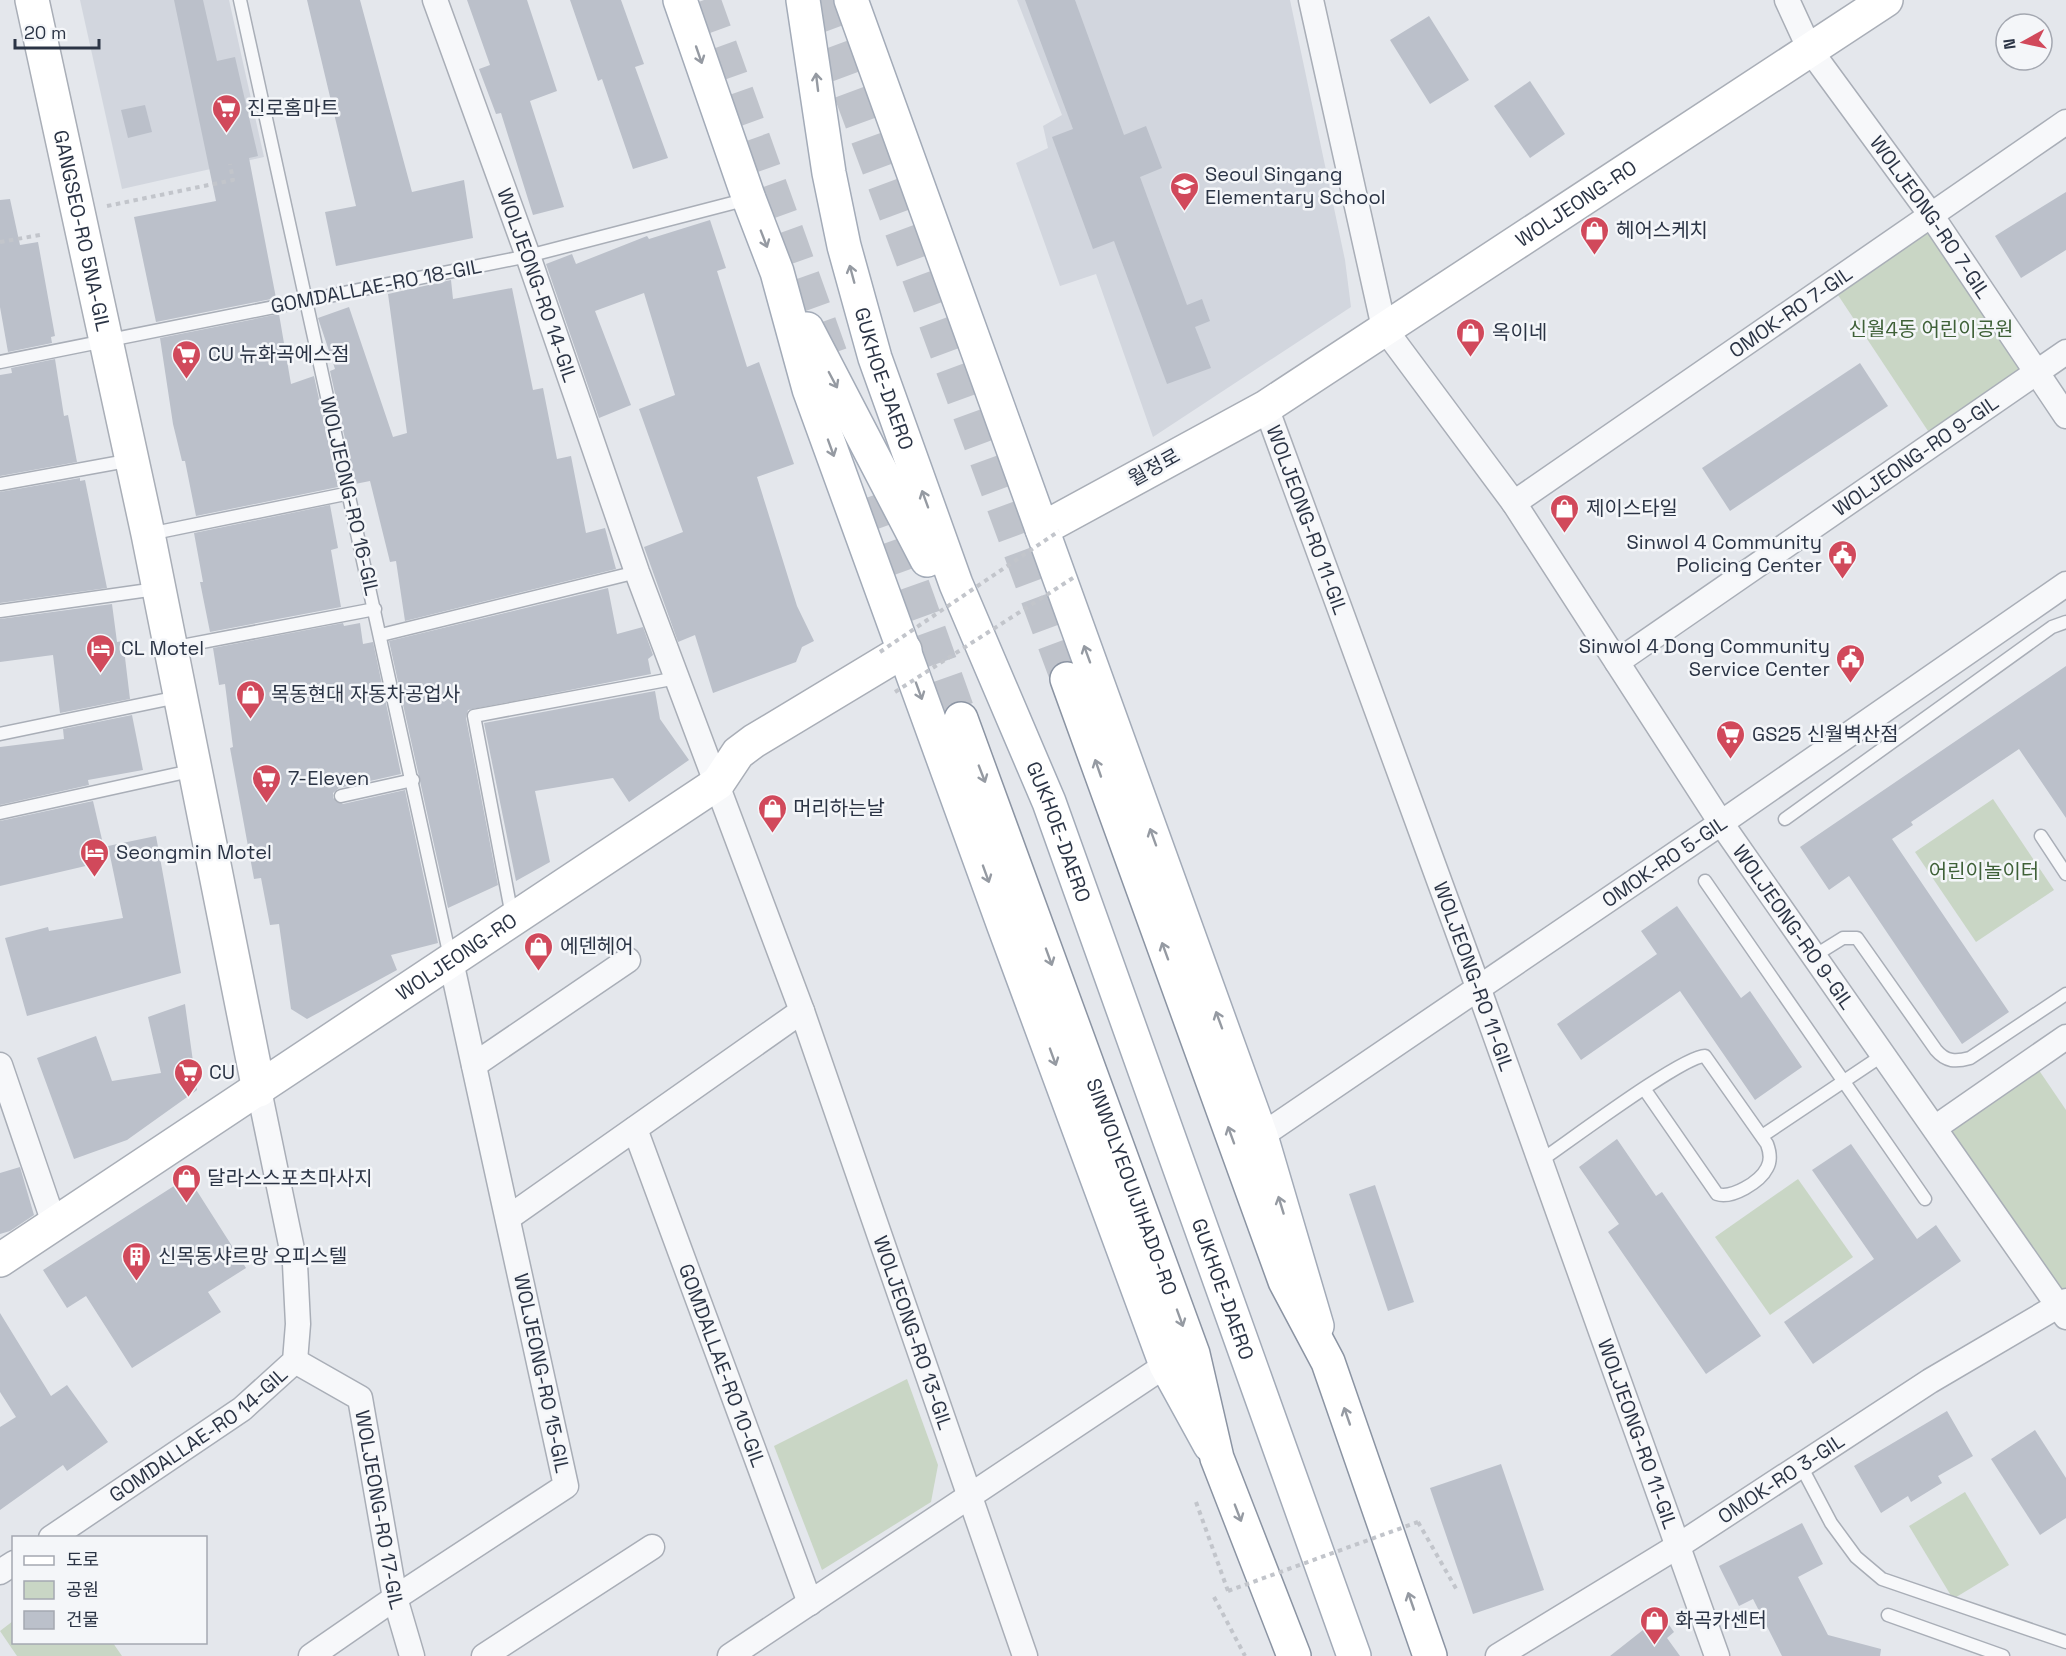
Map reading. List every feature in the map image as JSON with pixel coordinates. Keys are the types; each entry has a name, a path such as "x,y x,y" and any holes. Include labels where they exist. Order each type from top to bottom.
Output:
{"main road":[{"name":"GANGSEO-RO 5NA-GIL","path":"32,0 80,212 148,534 157,589 197,770 259,1090"},
{"path":"680,0 749,199 777,272 809,389 892,651 1166,1365 1217,1458"},
{"name":"GUKHOE-DAERO","path":"804,0 829,173 844,246 875,358 956,584 1049,802 1354,1656"},
{"path":"852,0 1051,530 1261,1136 1328,1362 1430,1656"},
{"name":"WOLJEONG-RO","path":"1266,407 1886,0"},
{"name":"GUKHOE-DAERO","path":"777,272 917,537 1021,777 1333,1656"},
{"name":"월정로","path":"1051,530 1266,407"},
{"name":"WOLJEONG-RO","path":"0,1260 259,1090 513,917 718,783 738,753 892,651"},
{"path":"1067,679 1285,1281 1328,1362"},
{"name":"SINWOLYEOUIJIHADO-RO","path":"961,719 1193,1354 1217,1458 1294,1656"}],"street":[{"name":"WOLJEONG-RO 14-GIL","path":"435,0 528,256 637,572 718,783"},
{"path":"1311,0 1384,328"},
{"name":"WOLJEONG-RO 7-GIL","path":"1787,0 1810,50 1931,215 2066,416"},
{"name":"OMOK-RO 7-GIL","path":"1514,503 2066,122"},
{"name":"WOLJEONG-RO 9-GIL","path":"1384,328 1514,503 1721,824 2064,1308"},
{"name":"WOLJEONG-RO 9-GIL","path":"1617,662 2066,352"},
{"name":"WOLJEONG-RO 11-GIL","path":"1266,407 1478,987 1717,1656"},
{"name":"OMOK-RO 5-GIL","path":"1261,1136 1721,824 2066,584"},
{"name":"WOLJEONG-RO 13-GIL","path":"718,783 802,1011 1026,1656"},
{"path":"474,1065 628,960"},
{"name":"WOLJEONG-RO 15-GIL","path":"311,1656 566,1486 451,961"},
{"path":"507,1218 802,1011"},
{"path":"1936,1127 2066,1037"},
{"path":"0,1065 54,1223"},
{"name":"GOMDALLAE-RO 14-GIL","path":"54,1536 242,1409 295,1361 298,1324 295,1264 259,1090"},
{"name":"GOMDALLAE-RO 10-GIL","path":"635,1129 810,1603"},
{"name":"OMOK-RO 3-GIL","path":"1498,1656 1678,1546 1930,1381 2064,1308"},
{"name":"WOLJEONG-RO 17-GIL","path":"295,1361 360,1398 395,1598 412,1656"},
{"path":"730,1656 1166,1365"},
{"path":"484,1656 652,1547"}],"lane":[{"name":"WOLJEONG-RO 16-GIL","path":"240,0 451,961"},
{"name":"GOMDALLAE-RO 18-GIL","path":"0,363 305,299 528,256 749,199"},
{"path":"0,484 132,460"},
{"path":"148,534 350,493"},
{"path":"381,635 637,572"},
{"path":"0,611 157,589"},
{"path":"170,648 375,609"},
{"path":"1785,819 2052,627 2066,621"},
{"path":"513,917 474,716 676,678"},
{"path":"0,734 180,697"},
{"path":"0,813 197,770"},
{"path":"341,796 413,780"},
{"path":"2041,836 2066,874"},
{"path":"1705,881 1925,1199"},
{"path":"1814,956 1843,938 1857,938 1936,1050 1942,1056 1954,1061 1970,1058 2066,994"},
{"path":"1762,1136 1883,1055"},
{"path":"1540,1161 1690,1059 1705,1056 1762,1136 1769,1151 1766,1170 1736,1192 1723,1196 1717,1194 1645,1090"},
{"path":"1801,1466 1836,1530 1862,1563 1882,1579 2066,1642"},
{"path":"1888,1615 1988,1654 2003,1656"}],"path":[{"path":"80,212 233,180 230,165"},
{"path":"0,242 40,235"},
{"path":"892,651 1051,530"},
{"path":"895,692 1076,576"},
{"path":"1196,1502 1227,1591 1418,1522 1458,1592"},
{"path":"1214,1597 1245,1656"}],"shaded area":[{"path":"80,0 229,0 264,157 122,189"},
{"name":"Seoul Singang Elementary School","path":"1017,0 1290,0 1345,260 1351,307 1153,437 1096,274 1060,286 1016,163 1048,148 1043,126 1062,115"}],"green space":[{"name":"신월4동 어린이공원","path":"1930,220 2031,371 1932,437 1832,286"},
{"name":"어린이놀이터","path":"1993,799 2054,890 1976,942 1915,852"},
{"path":"2032,1060 2066,1110 2066,1301 1936,1127"},
{"path":"1798,1179 1853,1257 1770,1315 1715,1237"},
{"path":"907,1379 938,1465 931,1502 822,1570 774,1446"},
{"path":"1965,1492 2009,1565 1953,1599 1909,1526"},
{"path":"12,1622 12,1644 114,1644 122,1656 17,1656 0,1631"}],"building":[{"path":"174,0 203,0 217,61 235,57 258,156 249,158 276,298 156,322 134,217 216,201"},
{"path":"307,0 360,0 412,192 464,180 473,238 336,266 325,212 356,206"},
{"path":"467,0 527,0 557,91 530,101 564,207 533,215 501,113 496,114 479,69 490,65"},
{"path":"570,0 621,0 644,64 635,67 668,158 633,169 602,79 598,81"},
{"path":"1025,0 1075,0 1124,135 1146,126 1162,168 1140,177 1187,305 1202,299 1210,321 1195,327 1211,368 1167,384 1114,241 1093,249 1052,137 1073,129"},
{"path":"1429,16 1469,80 1430,104 1390,40"},
{"path":"1530,81 1565,134 1530,158 1494,106"},
{"path":"145,105 152,132 128,138 121,110"},
{"path":"2066,192 2066,250 2021,278 1995,236"},
{"path":"10,199 20,245 38,242 55,336 51,337 52,343 8,352 0,307 0,200"},
{"path":"710,220 726,268 717,271 747,367 759,362 794,464 757,477 797,606 814,641 802,647 796,662 713,693 695,635 678,642 644,547 683,532 639,409 675,395 644,293 595,311 631,405 599,418 546,264 572,254 576,264 647,236 649,239"},
{"path":"451,280 453,299 512,288 533,390 543,388 557,459 571,456 586,533 605,528 616,569 405,621 396,561 390,562 370,481 355,484 330,371 335,369 318,318 349,307 393,437 407,433 388,294"},
{"path":"279,314 291,384 314,376 338,487 196,516 185,461 182,461 173,424 160,338"},
{"path":"55,359 64,416 68,415 77,462 0,476 0,375 12,373 11,368"},
{"path":"1860,363 1888,406 1730,511 1702,468"},
{"path":"80,478 80,481 85,480 107,588 0,603 0,492"},
{"path":"330,505 338,548 331,550 341,607 210,632 200,582 203,582 194,533"},
{"path":"608,588 617,634 643,627 653,655 648,659 651,674 468,710 466,718 498,885 448,908 389,641"},
{"path":"112,604 117,642 123,641 130,699 60,713 53,655 0,662 0,619"},
{"path":"343,623 344,626 360,623 363,644 373,642 401,774 339,788 333,793 333,798 343,804 405,790 438,943 391,955 397,970 307,1019 291,1009 279,924 270,925 261,878 254,879 230,748 233,747 225,684 219,685 213,648"},
{"path":"2066,666 2066,818 2019,749 1911,822 1913,825 1892,839 2009,1012 1962,1044 1849,876 1829,890 1800,847"},
{"path":"655,691 660,719 689,760 629,802 613,778 535,791 550,862 516,881 484,723"},
{"path":"132,715 143,770 88,780 89,785 0,805 0,747 64,739 63,729"},
{"path":"93,801 107,861 0,886 0,821"},
{"path":"156,836 181,973 27,1016 5,938 48,927 49,931 123,918 108,846"},
{"path":"1677,906 1741,998 1750,991 1802,1067 1755,1100 1680,991 1581,1060 1557,1024 1657,954 1641,931"},
{"path":"185,1004 197,1090 127,1140 74,1159 37,1058 96,1036 112,1081 161,1073 148,1017"},
{"path":"1617,1139 1656,1196 1662,1192 1761,1336 1706,1374 1608,1232 1619,1224 1579,1167"},
{"path":"1851,1144 1917,1239 1936,1225 1961,1261 1813,1364 1784,1322 1874,1259 1812,1170"},
{"path":"20,1167 34,1215 10,1231 0,1234 0,1173"},
{"name":"신목동샤르망 오피스텔","path":"188,1177 246,1268 208,1292 221,1312 132,1368 86,1296 67,1308 43,1270"},
{"path":"1375,1185 1414,1302 1388,1311 1349,1194"},
{"path":"0,1313 51,1396 67,1385 108,1442 67,1471 63,1465 0,1510 0,1427 16,1417 0,1392"},
{"path":"1947,1411 1973,1456 1938,1476 1942,1483 1911,1502 1908,1496 1881,1513 1854,1466"},
{"path":"2035,1430 2066,1478 2066,1518 2040,1535 1991,1459"},
{"path":"1501,1464 1544,1590 1473,1614 1430,1488"},
{"path":"1802,1523 1823,1564 1798,1577 1828,1635 1881,1649 1880,1656 1782,1656 1753,1599 1739,1606 1719,1566"},
{"path":"1662,1615 1674,1632 1667,1638 1680,1656 1610,1656"}],"tunnel":[{"path":"704,0 833,360"},
{"path":"816,0 1067,679"},
{"path":"880,493 961,719"}],"place":[{"name":"진로홈마트","path":"226,134"},
{"name":"Seoul Singang Elementary School","path":"1184,212"},
{"name":"헤어스케치","path":"1595,256"},
{"name":"옥이네","path":"1471,358"},
{"name":"CU 뉴화곡에스점","path":"187,380"},
{"name":"제이스타일","path":"1565,534"},
{"name":"Sinwol 4 Community Policing Center","path":"1843,580"},
{"name":"CL Motel","path":"100,674"},
{"name":"Sinwol 4 Dong Community Service Center","path":"1851,684"},
{"name":"목동현대 자동차공업사","path":"250,720"},
{"name":"GS25 신월벽산점","path":"1731,760"},
{"name":"7-Eleven","path":"267,804"},
{"name":"머리하는날","path":"772,834"},
{"name":"Seongmin Motel","path":"95,878"},
{"name":"에덴헤어","path":"539,972"},
{"name":"CU","path":"188,1098"},
{"name":"달라스스포츠마사지","path":"186,1204"},
{"name":"신목동샤르망 오피스텔","path":"137,1282"},
{"name":"화곡카센터","path":"1654,1646"}]}
